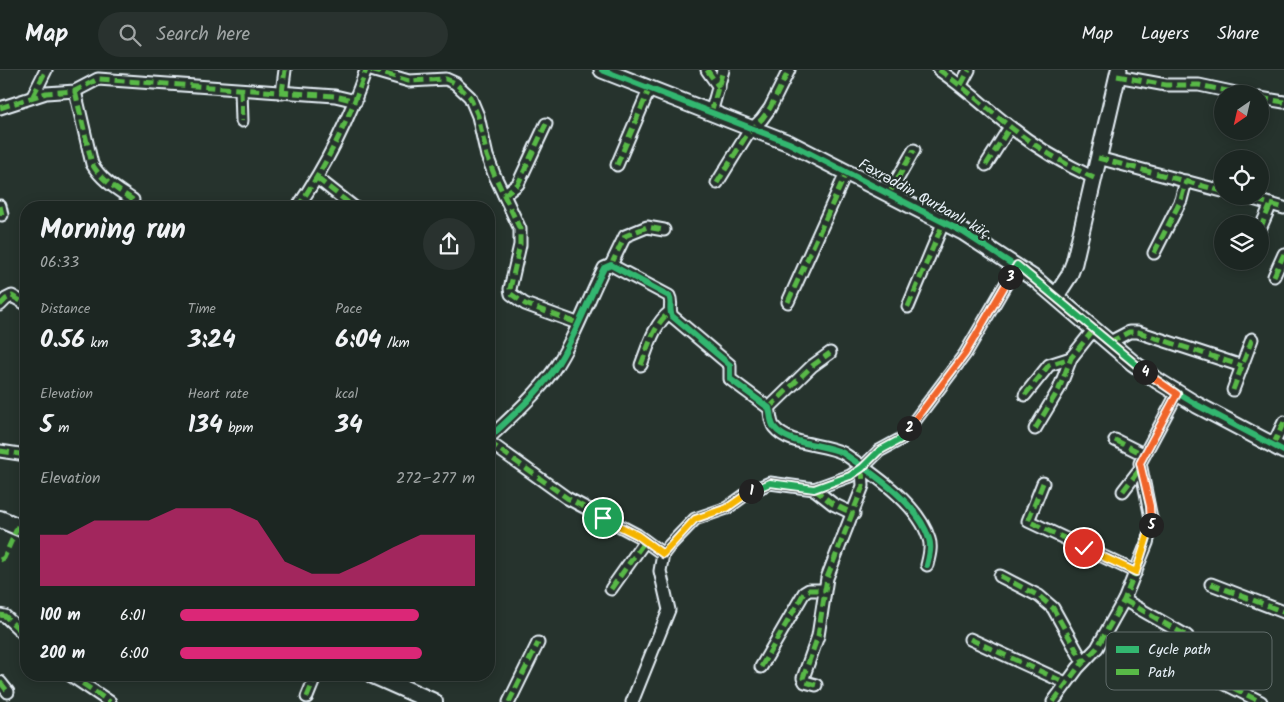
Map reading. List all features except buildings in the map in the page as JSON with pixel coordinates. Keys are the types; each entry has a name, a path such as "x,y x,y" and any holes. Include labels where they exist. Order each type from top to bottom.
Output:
{"main road":[{"path":"0,519 20,527"},
{"path":"386,681 434,702"}],"street":[{"path":"33,96 46,70"},
{"path":"282,92 285,70"},
{"path":"302,201 326,164 356,100 366,70"},
{"path":"371,70 409,81 446,79 464,91 478,116 487,156 517,218 521,238 510,289 511,294 525,304 577,323"},
{"name":"Fəxrəddin Qurbanlı küç.","path":"602,70 649,90 754,128 890,192 944,221 1017,265 1110,342 1133,364 1177,394 1278,448"},
{"path":"707,70 719,87"},
{"path":"711,113 723,70"},
{"path":"717,182 748,133 770,108 789,70"},
{"path":"939,70 962,85 1010,127 1068,166 1094,178"},
{"path":"962,85 969,70"},
{"path":"1056,296 1070,276 1074,263 1118,73 1166,85 1199,85 1214,88"},
{"path":"0,108 33,96 75,91 98,79 335,96 356,100"},
{"path":"241,90 242,121"},
{"path":"617,165 649,90"},
{"path":"75,91 92,164 106,182 133,200"},
{"path":"1269,100 1284,102"},
{"path":"504,194 518,184 546,124"},
{"path":"986,165 1010,127"},
{"path":"890,192 914,150"},
{"path":"1098,158 1214,189"},
{"path":"788,302 847,171"},
{"path":"317,178 346,201"},
{"path":"1154,253 1181,200 1186,180"},
{"path":"1266,215 1271,204 1284,208"},
{"path":"908,307 944,221"},
{"path":"495,428 543,384 568,344 604,268 611,265 625,236 647,227 664,230"},
{"path":"1274,276 1284,254"},
{"path":"611,265 669,296 672,301 670,312 662,318 657,326 641,365"},
{"path":"632,702 670,610 660,571 663,554 695,519 727,508 756,489 770,483 814,489 850,476 862,468 879,451 901,439 965,354 1017,265"},
{"path":"0,305 12,296 20,301"},
{"path":"670,312 678,322 730,365 729,376 732,382 769,408 772,422 780,432 794,439 832,448 862,468 916,513 930,540 927,565"},
{"path":"1035,429 1059,389 1071,358 1094,329"},
{"path":"1110,342 1129,332 1138,332 1242,366"},
{"path":"1233,390 1252,339"},
{"path":"769,408 812,366 830,353"},
{"path":"1025,395 1049,365 1071,358"},
{"path":"1053,702 1066,682 1097,648 1124,600 1136,572 1151,528 1150,506 1140,469 1143,454 1177,394"},
{"path":"1278,448 1284,422"},
{"path":"1114,440 1143,454"},
{"path":"495,446 567,498 645,540 663,554"},
{"path":"0,451 20,454"},
{"path":"816,685 805,682 803,678 818,636 824,590 863,486 862,468"},
{"path":"1123,490 1140,469"},
{"path":"1043,483 1028,521 1136,572"},
{"path":"814,489 833,504 854,514"},
{"path":"611,589 645,540"},
{"path":"1000,576 1039,596 1053,608 1083,662"},
{"path":"1211,584 1284,612"},
{"path":"761,667 804,593 809,590 824,590"},
{"path":"1124,600 1180,632"},
{"path":"0,615 5,616 20,630"},
{"path":"970,640 1066,682"},
{"path":"509,702 538,643"},
{"path":"79,681 110,702"},
{"path":"307,697 314,681"},
{"path":"0,682 8,692"},
{"path":"1236,690 1261,702"}],"marked path":[{"path":"33,96 46,70"},
{"path":"282,93 285,70"},
{"path":"301,201 336,141 366,70"},
{"path":"371,70 409,81 446,79 455,83 470,97 478,116 487,156 520,229 520,245 510,289 511,294 525,304 577,323"},
{"path":"707,70 719,87"},
{"path":"711,113 723,70"},
{"path":"717,183 748,133 770,108 789,70"},
{"path":"939,70 1028,140 1060,161 1094,178"},
{"path":"961,85 969,70"},
{"path":"1117,76 1166,85 1199,85 1214,88"},
{"path":"0,108 46,93 75,91 98,79 335,96 356,101"},
{"path":"241,90 242,121"},
{"path":"617,165 649,90"},
{"path":"75,91 92,164 105,180 133,200"},
{"path":"1269,100 1284,102"},
{"path":"504,195 518,184 546,124"},
{"path":"986,165 1010,127"},
{"path":"890,192 914,150"},
{"path":"1098,158 1214,189"},
{"path":"788,302 847,171"},
{"path":"317,178 346,201"},
{"path":"1154,253 1181,200 1186,181"},
{"path":"1269,204 1284,208"},
{"path":"1266,215 1271,204"},
{"path":"0,206 2,215"},
{"path":"908,307 944,221"},
{"path":"611,265 625,236 647,227 664,230"},
{"path":"1274,276 1284,254"},
{"path":"0,305 12,296 20,301"},
{"path":"641,365 656,329 670,312"},
{"path":"1035,429 1059,389 1071,358 1094,329"},
{"path":"1110,342 1129,332 1138,332 1242,366"},
{"path":"1233,390 1252,339"},
{"path":"769,408 812,366 830,353"},
{"path":"1025,395 1049,365 1071,358"},
{"path":"1053,702 1078,668 1097,648 1124,600 1147,543 1151,528 1151,518 1140,463 1177,394"},
{"path":"1273,445 1284,422"},
{"path":"1115,440 1143,454"},
{"path":"495,446 567,498 637,535 663,554"},
{"path":"0,451 20,454"},
{"path":"816,685 805,682 803,678 818,636 827,578 863,486 862,468"},
{"path":"1123,491 1140,469"},
{"path":"1043,483 1028,521 1136,572"},
{"path":"814,489 833,504 854,514"},
{"path":"0,560 4,558 18,526"},
{"path":"611,589 645,541"},
{"path":"1000,576 1039,596 1053,608 1083,662"},
{"path":"1211,584 1284,612"},
{"path":"761,667 804,593 809,590 824,590"},
{"path":"1124,600 1180,632"},
{"path":"0,615 5,616 20,630"},
{"path":"970,639 1066,683"},
{"path":"509,702 538,643"},
{"path":"79,681 110,702"},
{"path":"307,697 314,681"},
{"path":"0,682 8,692"},
{"path":"1237,690 1261,702"}],"cycle path":[{"path":"602,70 789,143 963,232 1035,279 1133,363 1158,381 1197,405 1284,451"},
{"path":"495,432 531,398 553,371 574,334 604,268 611,265 669,296 672,316 730,365 730,379 769,408 773,425 780,433 797,441 826,447 843,453 893,490 924,526 930,542 927,565"}],"route":[{"path":"603,518 637,535 663,554 695,519 727,508 749,492 770,483 814,489 850,476 862,468 879,451 901,439 965,354 1017,265 1110,342 1133,364 1177,394 1143,454 1140,463 1150,506 1151,528 1136,572 1084,548"}]}
